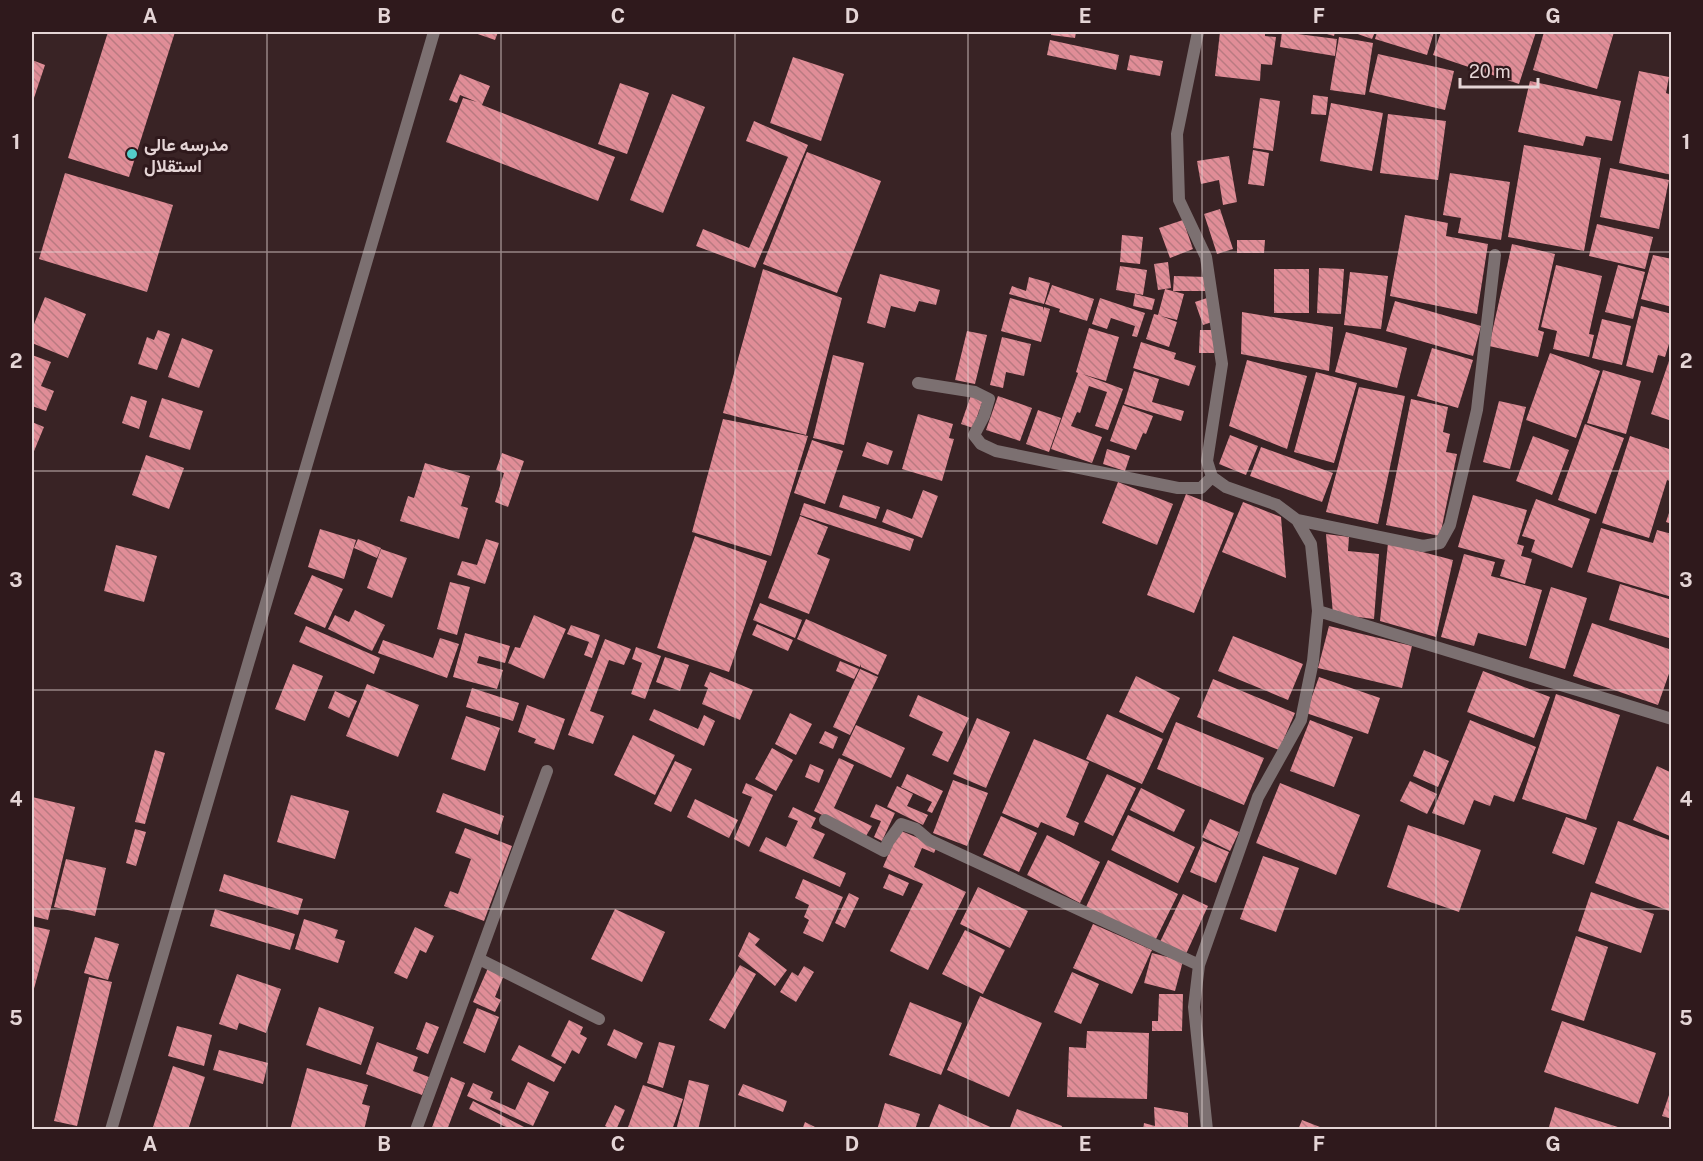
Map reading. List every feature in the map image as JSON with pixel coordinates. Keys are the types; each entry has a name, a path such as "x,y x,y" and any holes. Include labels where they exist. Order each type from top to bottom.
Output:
{"street":[{"path":"111,1130 434,32"},
{"path":"1198,32 1178,134 1179,200 1206,257 1222,364 1207,461 1212,477 1226,487 1277,505 1297,520 1311,544 1318,611 1313,661 1301,720 1258,797 1199,965 1194,1007 1207,1130"},
{"path":"1297,520 1423,546 1440,543 1449,525 1477,410 1495,255"},
{"path":"918,383 975,392 989,399 984,416 974,435 981,444 996,451 1178,488 1201,489 1212,477"},
{"path":"1318,611 1671,718"},
{"path":"416,1130 547,771"},
{"path":"825,820 884,851 901,824 916,829 929,840 1199,965"},
{"path":"478,959 599,1019"}],"building":[{"path":"108,32 175,32 129,177 68,158"},
{"path":"472,32 498,32 495,40"},
{"path":"1051,32 1076,32 1075,38 1051,35"},
{"path":"1220,32 1265,32 1265,36 1276,37 1272,65 1261,64 1260,81 1215,76"},
{"path":"1282,32 1337,39 1335,56 1280,47"},
{"path":"1320,32 1335,32 1334,36"},
{"path":"1352,32 1375,32 1372,39"},
{"path":"1377,32 1434,32 1427,55 1375,39"},
{"path":"1441,32 1536,32 1519,84 1433,55"},
{"path":"1544,32 1614,32 1597,89 1533,70"},
{"path":"1339,37 1373,43 1365,95 1330,90"},
{"path":"1050,40 1119,55 1116,70 1047,55"},
{"path":"1378,54 1454,71 1445,110 1369,92"},
{"path":"1130,55 1163,61 1160,76 1127,70"},
{"path":"793,57 844,74 821,141 770,123"},
{"path":"32,60 45,65 32,104"},
{"path":"1639,71 1669,77 1666,93 1672,95 1672,175 1619,163"},
{"path":"460,74 490,86 482,105 615,157 598,201 446,142 463,98 477,102 460,95 457,103 449,100"},
{"path":"1530,81 1621,101 1612,141 1586,136 1583,146 1518,132"},
{"path":"620,83 649,93 627,154 598,144"},
{"path":"672,94 705,107 663,213 630,200"},
{"path":"1313,95 1328,97 1326,115 1311,114"},
{"path":"1260,98 1280,101 1273,151 1253,148"},
{"path":"1331,103 1383,113 1372,171 1320,161"},
{"path":"1388,114 1446,121 1438,180 1380,173"},
{"path":"754,121 808,145 755,268 696,246 703,229 749,248 788,157 746,141"},
{"path":"1524,145 1601,158 1584,251 1508,237"},
{"path":"1253,150 1269,153 1264,186 1248,184"},
{"path":"807,152 881,181 837,293 763,264"},
{"path":"1229,156 1237,202 1223,205 1219,180 1201,184 1197,161"},
{"path":"1610,168 1669,180 1659,229 1600,217"},
{"path":"65,173 173,205 147,292 39,259"},
{"path":"1450,173 1510,182 1501,240 1458,233 1461,218 1443,215"},
{"path":"1220,209 1233,249 1217,254 1204,214"},
{"path":"1405,215 1448,223 1446,236 1488,244 1477,314 1390,296"},
{"path":"1183,220 1193,249 1170,258 1159,228"},
{"path":"1597,224 1653,237 1645,269 1589,256"},
{"path":"1122,235 1143,237 1140,264 1120,262"},
{"path":"1237,240 1265,240 1264,253 1237,253"},
{"path":"1512,244 1555,254 1538,330 1544,332 1538,357 1489,346"},
{"path":"1653,255 1672,259 1672,307 1641,299"},
{"path":"1168,262 1171,288 1158,290 1154,264"},
{"path":"1556,265 1602,276 1589,334 1594,335 1589,357 1553,349 1557,331 1541,327"},
{"path":"1618,265 1645,272 1633,319 1605,312"},
{"path":"1120,266 1147,270 1143,295 1116,290"},
{"path":"1319,268 1344,269 1341,314 1317,313"},
{"path":"763,269 842,298 806,435 723,413"},
{"path":"1274,269 1309,269 1309,313 1274,313"},
{"path":"1350,272 1388,276 1381,329 1344,325"},
{"path":"880,274 940,290 936,305 919,301 915,312 891,306 885,328 867,323"},
{"path":"1174,276 1207,277 1206,291 1173,291"},
{"path":"1029,277 1050,283 1044,304 1009,294 1012,286 1026,291"},
{"path":"1052,285 1094,299 1087,321 1059,312 1060,309 1045,304"},
{"path":"1165,289 1184,294 1177,320 1161,316 1177,322 1169,347 1146,339 1154,314 1158,315"},
{"path":"1135,294 1155,299 1152,310 1133,306"},
{"path":"45,297 86,314 68,358 32,343 32,329"},
{"path":"1010,298 1043,307 1043,311 1044,307 1050,309 1041,342 1001,331"},
{"path":"1100,298 1145,313 1137,337 1132,336 1135,326 1111,318 1107,329 1092,324"},
{"path":"1207,298 1215,321 1203,325 1195,302"},
{"path":"1395,301 1481,326 1473,356 1386,331"},
{"path":"1641,306 1672,314 1672,334 1665,357 1658,355 1653,373 1626,366"},
{"path":"1242,312 1333,327 1329,371 1241,354"},
{"path":"1602,319 1631,326 1622,365 1592,358"},
{"path":"1089,328 1119,337 1106,381 1082,374 1123,389 1108,430 1095,426 1107,392 1089,386 1080,413 1077,412 1071,426 1102,437 1092,463 1051,449 1078,373 1076,372"},
{"path":"158,330 170,334 157,370 138,364 147,337 154,340"},
{"path":"1200,330 1215,330 1214,353 1199,353"},
{"path":"967,331 987,335 975,384 955,380"},
{"path":"1346,332 1407,348 1397,388 1335,372"},
{"path":"1002,337 1031,344 1024,376 1006,372 1003,388 990,385"},
{"path":"182,338 213,350 199,388 168,377"},
{"path":"1141,342 1176,353 1174,359 1196,366 1189,386 1133,368"},
{"path":"1432,348 1473,360 1458,408 1417,396"},
{"path":"1550,353 1600,371 1576,438 1526,420"},
{"path":"32,355 51,362 41,386 54,391 46,411 32,406"},
{"path":"833,355 864,363 844,445 813,438"},
{"path":"1672,355 1672,421 1651,414"},
{"path":"1247,360 1307,376 1287,449 1229,426"},
{"path":"1603,370 1641,381 1626,434 1587,423"},
{"path":"1134,371 1159,379 1152,402 1184,411 1181,421 1124,404"},
{"path":"1316,372 1357,383 1334,463 1294,452"},
{"path":"1359,387 1405,396 1378,524 1326,512"},
{"path":"971,395 983,400 973,428 961,424"},
{"path":"131,396 147,401 139,429 122,423"},
{"path":"998,396 1032,408 1020,441 986,430"},
{"path":"162,398 203,411 190,450 149,437"},
{"path":"1411,399 1448,407 1443,432 1450,434 1446,452 1457,454 1440,536 1386,525"},
{"path":"1499,401 1526,407 1510,469 1483,462"},
{"path":"1123,405 1153,416 1136,450 1110,441"},
{"path":"1038,410 1061,418 1049,452 1026,444"},
{"path":"918,414 953,424 949,438 954,439 942,481 902,469"},
{"path":"723,419 808,436 771,556 692,532"},
{"path":"32,422 44,427 32,456"},
{"path":"1585,424 1624,438 1596,514 1558,500"},
{"path":"1230,435 1258,446 1246,475 1219,464"},
{"path":"1533,436 1569,450 1552,495 1516,481"},
{"path":"1630,436 1672,450 1672,482 1667,480 1649,538 1602,523"},
{"path":"812,440 843,451 825,504 794,493"},
{"path":"867,442 893,451 888,465 862,456"},
{"path":"1261,447 1333,473 1322,502 1250,476"},
{"path":"1107,449 1130,456 1125,471 1103,464"},
{"path":"502,453 524,461 508,507 495,502 504,473 496,470"},
{"path":"146,455 184,468 169,509 132,495"},
{"path":"425,463 470,476 461,506 468,508 459,539 400,521 408,496 414,498"},
{"path":"1118,482 1173,504 1157,545 1102,523"},
{"path":"923,490 938,496 922,538 882,522 887,509 912,519"},
{"path":"1186,494 1234,513 1194,613 1147,595"},
{"path":"843,495 880,507 876,519 839,507"},
{"path":"1473,495 1527,510 1517,544 1524,546 1521,556 1532,559 1525,584 1500,576 1505,560 1458,547"},
{"path":"1536,499 1590,519 1572,568 1531,552 1535,540 1522,536"},
{"path":"1243,502 1281,517 1286,578 1222,552"},
{"path":"804,503 914,539 910,551 800,515"},
{"path":"1672,507 1672,524 1666,522"},
{"path":"800,516 828,527 817,554 830,559 809,614 768,598"},
{"path":"1601,528 1653,543 1657,530 1672,534 1672,597 1587,572"},
{"path":"320,529 356,540 344,579 308,567"},
{"path":"1326,534 1349,537 1348,551 1379,554 1374,619 1333,614"},
{"path":"695,536 767,561 729,672 657,648"},
{"path":"358,539 381,548 377,558 354,548"},
{"path":"486,539 499,543 485,584 457,575 462,561 477,565"},
{"path":"1388,543 1453,560 1436,637 1380,621"},
{"path":"116,545 157,556 144,602 104,591"},
{"path":"381,549 407,558 392,598 367,588"},
{"path":"1464,554 1495,562 1491,576 1542,590 1526,646 1478,633 1474,646 1441,637"},
{"path":"312,575 343,589 325,628 294,614"},
{"path":"450,582 470,587 457,635 437,629"},
{"path":"1620,584 1672,600 1672,639 1609,620"},
{"path":"1551,587 1587,598 1565,669 1529,658"},
{"path":"760,603 802,620 795,638 753,620"},
{"path":"355,610 385,625 372,651 328,629 335,615 349,622"},
{"path":"534,615 566,629 544,679 508,663 515,647 520,648"},
{"path":"806,619 887,655 878,675 861,667 861,664 860,667 797,639"},
{"path":"1592,623 1672,650 1672,665 1658,705 1573,676"},
{"path":"757,624 793,640 788,651 752,635"},
{"path":"571,625 600,635 592,658 584,655 589,642 567,634"},
{"path":"306,626 380,658 374,674 299,642"},
{"path":"1329,626 1412,646 1402,688 1318,668"},
{"path":"465,633 510,646 505,663 479,656 477,663 503,670 497,689 453,677"},
{"path":"1233,636 1303,664 1288,700 1218,671"},
{"path":"440,638 459,644 447,678 378,653 383,640 433,658"},
{"path":"605,639 631,649 624,665 609,660 590,711 604,716 593,744 568,735"},
{"path":"636,647 661,656 645,699 631,694 642,663 632,659"},
{"path":"665,657 689,665 680,691 656,682"},
{"path":"840,661 859,669 854,679 836,671"},
{"path":"293,664 323,676 305,721 275,709"},
{"path":"860,669 878,677 850,735 833,727"},
{"path":"1483,671 1550,697 1534,738 1467,712"},
{"path":"710,672 753,690 740,720 702,704 708,688 704,686"},
{"path":"1136,676 1180,698 1163,733 1119,712"},
{"path":"1319,677 1380,698 1368,734 1306,713"},
{"path":"1213,679 1295,713 1279,750 1197,717"},
{"path":"367,684 419,705 398,757 346,736"},
{"path":"472,688 519,703 513,721 466,707"},
{"path":"335,691 357,701 349,718 328,708"},
{"path":"1556,694 1620,715 1586,820 1522,799"},
{"path":"918,695 969,718 948,762 932,755 943,732 909,716"},
{"path":"527,705 565,719 554,750 534,743 536,739 518,732"},
{"path":"654,709 698,729 704,715 715,721 704,746 649,720"},
{"path":"790,713 812,724 796,755 775,744"},
{"path":"1107,714 1163,739 1142,784 1086,759"},
{"path":"466,716 500,728 485,771 451,759"},
{"path":"977,718 1010,732 986,788 953,774"},
{"path":"1310,720 1353,737 1334,787 1290,771"},
{"path":"1470,720 1536,747 1514,802 1494,795 1490,806 1474,800 1464,825 1432,813"},
{"path":"1176,722 1264,758 1244,805 1157,769"},
{"path":"856,725 905,748 891,778 842,755"},
{"path":"825,731 838,737 833,749 819,743"},
{"path":"633,735 675,755 655,795 614,775"},
{"path":"1034,739 1089,762 1066,817 1079,823 1074,836 1041,822 1038,828 1002,813"},
{"path":"772,748 793,760 776,791 755,779"},
{"path":"155,750 165,753 145,824 135,822"},
{"path":"1424,750 1449,761 1438,787 1413,776"},
{"path":"839,758 854,765 834,808 872,826 866,836 814,811"},
{"path":"675,761 692,769 671,812 654,804"},
{"path":"810,764 824,770 819,783 805,777"},
{"path":"1657,766 1672,773 1672,837 1633,820"},
{"path":"907,774 943,791 932,813 927,811 932,802 901,787"},
{"path":"1107,774 1136,788 1113,836 1084,822"},
{"path":"953,780 988,793 967,846 933,833"},
{"path":"1410,781 1437,794 1427,814 1400,801"},
{"path":"746,783 773,795 749,847 734,839 752,797 742,793"},
{"path":"1280,783 1360,815 1336,875 1256,843"},
{"path":"897,786 913,794 907,806 928,815 923,825 887,807"},
{"path":"1141,788 1185,810 1174,832 1130,810"},
{"path":"443,793 504,816 498,835 436,812"},
{"path":"291,795 349,811 335,859 277,842"},
{"path":"32,797 75,807 48,920 32,916"},
{"path":"695,799 738,820 729,838 687,817"},
{"path":"876,804 895,813 882,841 874,837 881,821 870,817"},
{"path":"793,807 816,818 811,828 825,834 813,858 846,873 840,887 759,851 766,837 786,847 798,821 788,817"},
{"path":"1128,815 1195,847 1178,883 1111,850"},
{"path":"1001,816 1037,833 1019,872 983,855"},
{"path":"1566,817 1597,828 1584,865 1552,853"},
{"path":"1210,819 1239,832 1230,851 1202,837"},
{"path":"1618,821 1672,841 1672,912 1595,883"},
{"path":"1408,825 1481,850 1459,912 1387,887"},
{"path":"465,828 512,846 484,921 444,906 450,891 458,894 471,859 455,853"},
{"path":"135,829 146,832 136,866 126,863"},
{"path":"899,830 937,846 934,853 922,848 914,867 966,892 928,970 890,951 923,884 883,867"},
{"path":"1047,835 1100,862 1080,903 1027,875"},
{"path":"1203,841 1229,852 1216,883 1190,872"},
{"path":"1263,856 1299,868 1276,932 1240,919"},
{"path":"66,859 106,868 95,916 54,907"},
{"path":"1108,860 1178,894 1155,941 1086,907"},
{"path":"224,874 303,899 298,915 219,891"},
{"path":"889,874 909,883 903,896 883,888"},
{"path":"803,879 843,897 823,942 803,933 809,920 804,917 809,905 795,898"},
{"path":"978,887 1028,911 1010,948 960,924"},
{"path":"1591,892 1654,914 1641,953 1578,931"},
{"path":"849,893 859,898 845,928 835,923"},
{"path":"1183,894 1208,906 1186,954 1160,942"},
{"path":"215,909 295,934 290,950 210,926"},
{"path":"615,909 665,932 642,982 591,959"},
{"path":"304,919 338,930 335,938 345,941 338,963 295,949"},
{"path":"1093,924 1152,950 1132,994 1073,968"},
{"path":"32,926 50,930 32,996"},
{"path":"415,927 434,936 426,953 420,950 407,979 394,973"},
{"path":"965,930 1005,950 983,994 942,974"},
{"path":"749,932 760,939 755,945 787,970 775,986 738,956"},
{"path":"1576,936 1608,947 1584,1021 1551,1010"},
{"path":"95,937 119,944 108,980 84,973"},
{"path":"1152,953 1183,961 1175,991 1144,983"},
{"path":"740,965 756,974 725,1029 709,1020"},
{"path":"804,966 814,972 796,1002 780,992 792,972 798,976"},
{"path":"488,968 504,975 495,997 501,1000 495,1012 473,1002"},
{"path":"1072,972 1099,984 1081,1024 1054,1012"},
{"path":"237,974 281,989 266,1033 239,1023 237,1030 219,1024"},
{"path":"89,977 112,982 77,1126 54,1121"},
{"path":"1159,994 1183,994 1182,1031 1152,1031 1152,1021 1158,1021"},
{"path":"980,996 1042,1023 1009,1097 947,1070"},
{"path":"910,1002 962,1023 941,1075 889,1055"},
{"path":"319,1007 374,1027 361,1065 306,1045"},
{"path":"477,1008 499,1017 485,1053 463,1043"},
{"path":"569,1020 583,1027 580,1034 587,1038 579,1054 572,1050 565,1064 551,1056"},
{"path":"1562,1021 1656,1053 1638,1104 1544,1072"},
{"path":"426,1022 439,1027 428,1054 416,1049"},
{"path":"177,1026 212,1035 204,1066 168,1056"},
{"path":"614,1029 643,1043 636,1059 607,1045"},
{"path":"1087,1031 1149,1033 1147,1099 1067,1097 1069,1047 1086,1048"},
{"path":"377,1042 418,1057 413,1071 429,1077 422,1095 366,1074"},
{"path":"659,1042 675,1046 663,1088 647,1083"},
{"path":"519,1045 562,1067 554,1082 511,1060"},
{"path":"219,1050 268,1063 263,1084 213,1070"},
{"path":"173,1066 205,1077 188,1130 152,1130"},
{"path":"307,1068 368,1085 362,1104 370,1106 364,1130 353,1127 353,1130 290,1130"},
{"path":"451,1077 465,1083 447,1130 431,1130"},
{"path":"689,1080 709,1085 698,1130 676,1130"},
{"path":"528,1082 549,1092 533,1126 467,1096 473,1083 493,1092 490,1099 515,1110"},
{"path":"743,1084 787,1101 783,1112 738,1095"},
{"path":"643,1085 683,1099 672,1130 627,1130"},
{"path":"1672,1089 1672,1119 1662,1116"},
{"path":"473,1101 530,1130 507,1130 508,1128 469,1109"},
{"path":"885,1103 920,1114 915,1130 877,1130"},
{"path":"939,1104 997,1130 928,1130"},
{"path":"615,1105 625,1110 616,1130 613,1130 605,1126"},
{"path":"1154,1107 1188,1113 1188,1130 1143,1130 1144,1123 1155,1126"},
{"path":"1555,1107 1624,1129 1624,1130 1548,1130"},
{"path":"1017,1109 1062,1126 1061,1130 1009,1130"},
{"path":"1302,1120 1325,1129 1325,1130 1298,1130"},
{"path":"805,1122 815,1127 814,1130 802,1130"}],"place":[{"name":"مدرسه عالی استقلال","path":"132,154"}]}
